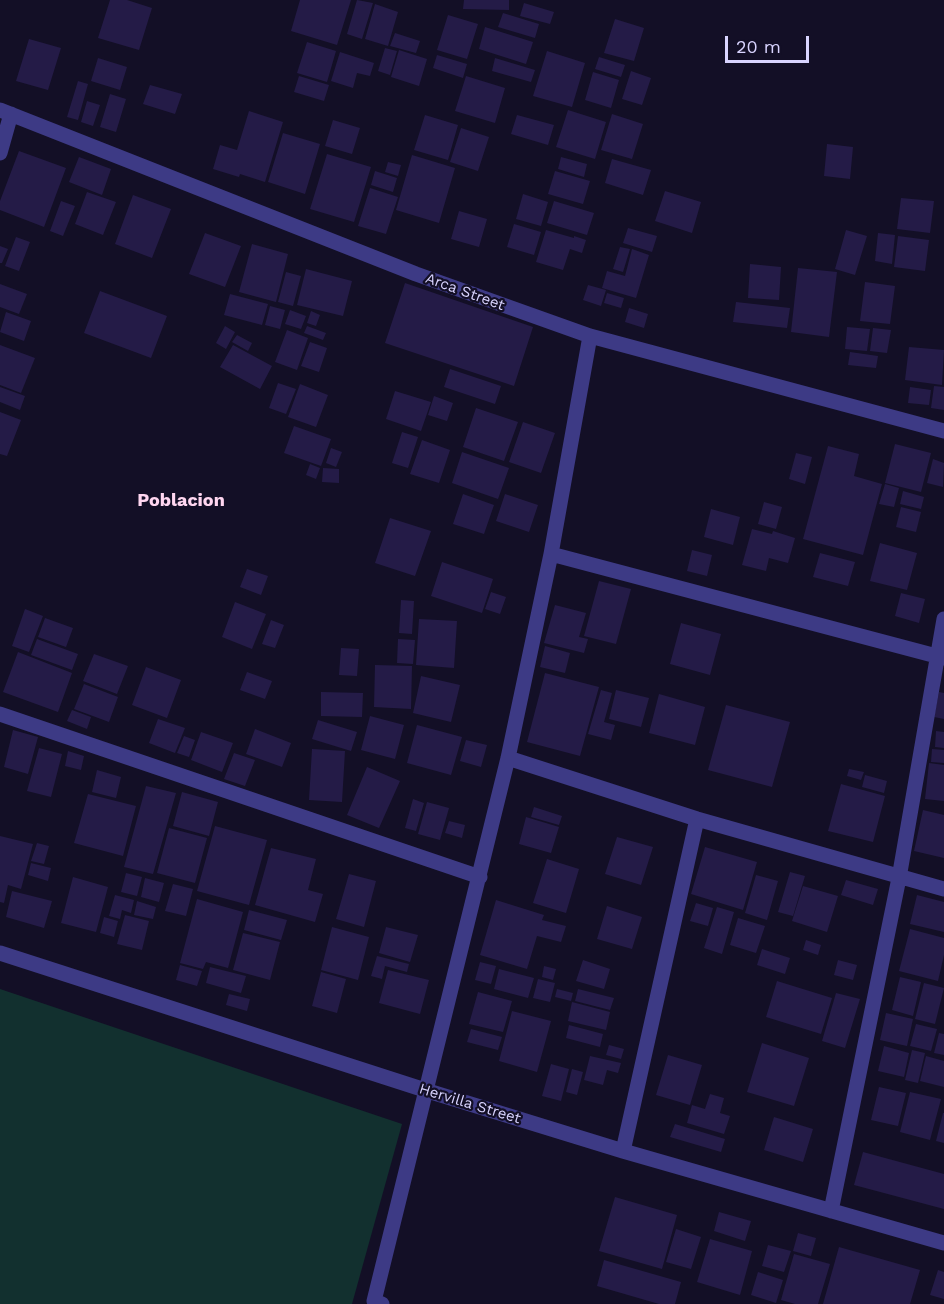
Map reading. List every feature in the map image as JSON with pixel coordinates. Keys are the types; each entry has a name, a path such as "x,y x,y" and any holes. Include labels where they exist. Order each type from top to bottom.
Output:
{"street":[{"path":"0,153 5,112"},
{"name":"Arca Street","path":"5,112 416,274 590,336 944,431"},
{"path":"382,1304 374,1301 428,1091 508,758 551,554 590,336"},
{"path":"551,554 941,657"},
{"path":"831,1211 900,878 941,657 944,619"},
{"path":"0,714 480,877"},
{"path":"508,758 697,819 944,889"},
{"path":"623,1151 697,819"},
{"name":"Hervilla Street","path":"0,953 428,1091 623,1151 944,1243"}],"green space":[{"path":"0,989 402,1124 352,1304 0,1304"}],"building":[{"path":"110,0 127,0 152,8 139,50 98,38"},
{"path":"300,0 351,0 337,45 291,31"},
{"path":"357,0 373,3 362,39 347,34"},
{"path":"464,0 509,0 509,10 463,9"},
{"path":"524,3 554,12 550,24 520,16"},
{"path":"375,4 398,12 388,46 365,39"},
{"path":"503,13 539,24 535,38 498,27"},
{"path":"448,15 478,24 467,59 437,50"},
{"path":"615,19 644,28 634,61 604,53"},
{"path":"485,27 533,42 526,64 479,49"},
{"path":"395,33 420,41 416,53 390,46"},
{"path":"29,39 61,48 48,90 16,81"},
{"path":"307,42 336,51 327,82 297,73"},
{"path":"385,48 397,51 390,75 378,71"},
{"path":"399,50 427,59 419,86 391,77"},
{"path":"547,51 585,63 572,107 533,96"},
{"path":"340,52 374,63 370,76 357,73 353,88 331,81"},
{"path":"437,55 467,64 463,78 433,68"},
{"path":"599,57 625,65 621,77 595,69"},
{"path":"98,58 127,67 120,90 91,81"},
{"path":"495,58 535,70 531,82 492,71"},
{"path":"631,71 651,78 642,105 622,99"},
{"path":"593,72 619,80 611,108 585,100"},
{"path":"299,76 329,85 324,101 294,92"},
{"path":"466,76 505,88 495,123 455,111"},
{"path":"78,81 88,84 78,120 67,117"},
{"path":"150,85 182,94 175,114 143,104"},
{"path":"110,94 126,99 116,132 100,127"},
{"path":"87,101 100,105 93,126 81,122"},
{"path":"568,110 606,122 595,159 556,147"},
{"path":"249,111 283,122 265,182 213,169 220,145 237,150"},
{"path":"612,114 643,124 632,159 601,150"},
{"path":"425,115 458,125 448,160 414,150"},
{"path":"517,115 554,125 548,145 511,134"},
{"path":"333,120 360,128 352,154 325,146"},
{"path":"461,128 489,137 478,171 450,162"},
{"path":"283,133 320,144 305,194 268,182"},
{"path":"827,144 853,147 850,179 824,176"},
{"path":"19,151 66,168 44,227 0,210 0,201"},
{"path":"327,154 371,167 354,222 310,209"},
{"path":"412,155 455,168 439,223 396,210"},
{"path":"79,157 111,169 102,195 69,182"},
{"path":"561,157 587,164 584,177 558,169"},
{"path":"612,159 651,170 643,195 605,183"},
{"path":"388,162 401,165 398,176 385,172"},
{"path":"375,171 397,178 393,192 371,185"},
{"path":"555,171 590,181 583,204 548,194"},
{"path":"370,188 398,197 386,234 358,226"},
{"path":"665,191 701,202 692,233 655,221"},
{"path":"87,192 116,202 103,235 75,224"},
{"path":"523,194 548,202 541,226 516,219"},
{"path":"133,195 171,209 152,258 115,244"},
{"path":"901,198 934,201 930,233 897,229"},
{"path":"61,201 75,206 63,236 50,231"},
{"path":"554,201 594,213 587,235 547,223"},
{"path":"459,211 487,219 479,247 451,239"},
{"path":"514,224 541,232 534,255 507,247"},
{"path":"628,228 657,236 652,252 623,243"},
{"path":"546,230 586,240 582,253 570,249 563,270 536,262"},
{"path":"846,230 867,236 855,275 835,269"},
{"path":"205,233 241,246 225,287 189,274"},
{"path":"878,233 895,235 892,264 875,261"},
{"path":"898,236 929,240 925,271 894,267"},
{"path":"16,237 30,242 19,271 5,266"},
{"path":"252,244 288,254 276,302 239,292"},
{"path":"0,246 8,249 2,263 0,263"},
{"path":"620,247 630,249 623,272 613,269"},
{"path":"632,249 649,255 636,298 602,288 607,271 625,276"},
{"path":"750,264 781,267 779,300 748,298"},
{"path":"798,268 837,272 829,337 791,332"},
{"path":"306,269 352,281 343,316 297,305"},
{"path":"286,272 301,276 293,306 278,302"},
{"path":"865,282 895,286 890,324 860,321"},
{"path":"405,283 533,327 514,386 385,343"},
{"path":"0,284 27,294 19,314 0,307"},
{"path":"588,285 606,290 601,306 583,300"},
{"path":"100,291 167,316 151,358 84,333"},
{"path":"607,293 624,298 621,308 604,303"},
{"path":"230,294 268,304 262,325 224,315"},
{"path":"736,302 790,308 787,328 733,322"},
{"path":"270,306 285,310 280,329 265,325"},
{"path":"629,308 648,314 644,328 625,322"},
{"path":"290,310 306,316 301,329 285,324"},
{"path":"311,311 320,315 316,326 307,323"},
{"path":"6,312 31,321 24,341 0,332"},
{"path":"225,326 235,332 226,349 216,343"},
{"path":"307,326 326,333 323,340 304,333"},
{"path":"847,327 870,329 867,351 845,349"},
{"path":"873,328 891,330 887,353 870,351"},
{"path":"287,330 308,338 297,370 275,362"},
{"path":"237,335 252,343 248,351 232,342"},
{"path":"310,342 327,348 319,372 301,366"},
{"path":"0,345 35,358 21,393 0,385"},
{"path":"233,345 272,366 260,389 220,367"},
{"path":"909,347 944,350 942,385 905,380"},
{"path":"850,352 878,356 876,368 848,365"},
{"path":"450,369 501,386 495,404 444,387"},
{"path":"278,383 296,389 286,414 269,408"},
{"path":"300,384 328,395 316,427 288,417"},
{"path":"934,386 944,387 944,410 931,408"},
{"path":"0,387 25,396 20,410 0,402"},
{"path":"910,387 931,390 929,405 908,403"},
{"path":"395,391 431,402 421,431 386,419"},
{"path":"434,396 453,403 447,421 428,415"},
{"path":"476,408 518,422 504,461 463,447"},
{"path":"0,412 21,420 7,456 0,454"},
{"path":"523,422 555,433 541,473 509,462"},
{"path":"294,426 331,439 321,466 284,453"},
{"path":"402,432 418,437 408,468 392,463"},
{"path":"422,440 450,450 439,483 410,474"},
{"path":"895,444 931,453 921,492 885,483"},
{"path":"828,446 859,454 854,476 882,484 863,555 803,539"},
{"path":"331,448 342,452 336,467 326,463"},
{"path":"462,452 509,468 498,499 452,483"},
{"path":"796,453 812,457 805,484 789,479"},
{"path":"933,459 944,463 943,487 927,483"},
{"path":"310,464 320,468 316,479 306,475"},
{"path":"323,468 339,469 339,483 322,482"},
{"path":"885,484 899,488 894,507 879,504"},
{"path":"903,491 924,497 921,509 900,504"},
{"path":"463,494 494,505 484,534 453,524"},
{"path":"505,494 538,505 529,532 496,521"},
{"path":"764,502 782,507 776,529 758,524"},
{"path":"901,507 921,512 916,532 896,527"},
{"path":"711,509 740,517 733,545 704,537"},
{"path":"390,518 431,531 415,576 375,563"},
{"path":"752,529 772,534 773,531 795,538 788,563 769,558 766,571 742,565"},
{"path":"880,543 917,553 907,590 870,581"},
{"path":"692,550 712,555 707,576 687,571"},
{"path":"820,553 855,562 848,586 813,577"},
{"path":"442,562 493,579 482,613 431,596"},
{"path":"247,569 268,576 261,595 240,587"},
{"path":"599,581 631,589 616,644 584,636"},
{"path":"491,592 506,597 500,614 485,609"},
{"path":"901,593 925,599 919,623 895,616"},
{"path":"401,600 414,601 412,634 399,633"},
{"path":"235,602 266,614 252,649 222,637"},
{"path":"555,605 586,613 579,637 588,639 584,653 544,643"},
{"path":"25,609 43,616 29,652 12,646"},
{"path":"45,618 73,628 66,647 38,637"},
{"path":"419,619 457,621 454,668 416,665"},
{"path":"271,620 284,625 275,648 262,644"},
{"path":"681,623 721,634 710,675 670,664"},
{"path":"37,639 78,654 72,670 31,655"},
{"path":"398,639 415,640 413,664 397,663"},
{"path":"545,646 570,653 565,673 540,667"},
{"path":"341,648 359,649 357,676 339,675"},
{"path":"18,652 72,673 58,712 3,692"},
{"path":"94,654 128,666 117,694 83,681"},
{"path":"375,665 412,666 411,709 374,707"},
{"path":"146,667 181,680 167,718 132,705"},
{"path":"247,672 272,681 265,699 240,690"},
{"path":"545,673 599,687 580,756 527,742"},
{"path":"421,676 460,685 451,722 413,713"},
{"path":"84,684 118,697 109,722 74,709"},
{"path":"601,690 612,693 604,722 615,725 611,740 588,734"},
{"path":"616,690 649,698 641,727 609,719"},
{"path":"321,692 363,693 362,717 321,716"},
{"path":"939,692 944,693 944,719 934,717"},
{"path":"659,694 705,707 695,745 649,733"},
{"path":"726,705 790,722 772,787 708,770"},
{"path":"72,710 91,717 87,729 67,721"},
{"path":"370,716 404,725 395,759 361,750"},
{"path":"158,719 185,728 175,753 149,743"},
{"path":"318,720 357,732 351,751 312,739"},
{"path":"417,725 462,737 451,775 407,763"},
{"path":"255,729 291,743 282,767 246,754"},
{"path":"13,730 38,737 28,774 4,767"},
{"path":"936,731 944,732 944,748 935,747"},
{"path":"201,732 233,743 222,772 191,760"},
{"path":"184,736 195,740 189,757 177,753"},
{"path":"466,740 487,745 481,767 460,761"},
{"path":"39,748 62,754 51,797 27,791"},
{"path":"312,749 345,751 342,802 309,800"},
{"path":"932,749 944,750 944,763 931,762"},
{"path":"68,751 84,756 81,770 65,766"},
{"path":"234,753 255,760 245,786 224,779"},
{"path":"929,763 944,765 944,801 925,799"},
{"path":"367,767 400,781 379,828 347,815"},
{"path":"849,769 864,772 861,780 847,776"},
{"path":"97,770 121,777 116,798 92,792"},
{"path":"865,775 887,781 884,793 862,787"},
{"path":"841,784 885,796 873,842 828,831"},
{"path":"146,786 176,793 153,874 124,867"},
{"path":"182,792 218,802 209,836 173,826"},
{"path":"88,794 136,806 123,856 74,843"},
{"path":"413,799 424,803 416,831 405,828"},
{"path":"427,802 449,808 440,840 418,834"},
{"path":"534,807 562,816 559,825 531,817"},
{"path":"923,810 944,815 944,858 914,851"},
{"path":"526,817 559,827 551,853 519,844"},
{"path":"449,821 465,825 462,838 445,833"},
{"path":"215,826 267,840 249,905 197,891"},
{"path":"169,828 207,838 195,883 157,873"},
{"path":"0,836 33,844 21,889 8,885 4,903 0,902"},
{"path":"617,837 653,847 641,885 605,874"},
{"path":"37,843 49,846 44,864 31,861"},
{"path":"705,847 757,862 743,910 691,894"},
{"path":"271,848 316,859 308,890 323,894 315,922 255,905"},
{"path":"547,859 579,869 566,913 533,903"},
{"path":"31,863 51,868 48,881 28,875"},
{"path":"790,872 805,876 793,916 778,912"},
{"path":"126,873 142,877 137,896 121,892"},
{"path":"349,874 376,881 364,927 336,919"},
{"path":"756,875 778,881 767,920 745,913"},
{"path":"73,877 108,887 96,932 61,923"},
{"path":"145,878 164,883 159,902 141,897"},
{"path":"846,880 878,889 873,905 841,895"},
{"path":"173,884 193,889 186,916 165,911"},
{"path":"803,886 838,896 827,932 792,921"},
{"path":"12,891 52,901 44,928 6,917"},
{"path":"115,895 134,900 131,913 122,910 120,919 109,916"},
{"path":"917,895 944,902 944,932 910,924"},
{"path":"197,899 243,912 228,968 206,962 203,969 180,963"},
{"path":"496,900 544,915 542,920 566,926 561,942 537,936 527,969 480,955"},
{"path":"137,901 156,907 153,919 134,915"},
{"path":"696,903 713,908 708,926 690,921"},
{"path":"607,906 642,917 632,949 597,939"},
{"path":"717,907 734,912 722,954 704,948"},
{"path":"249,910 287,920 281,940 244,930"},
{"path":"125,915 149,921 142,950 117,944"},
{"path":"104,917 118,921 114,937 100,933"},
{"path":"738,918 765,926 756,953 730,945"},
{"path":"332,927 369,937 358,980 321,970"},
{"path":"386,927 418,935 410,962 379,953"},
{"path":"910,929 944,938 944,955 938,981 899,971"},
{"path":"243,933 280,942 270,980 233,970"},
{"path":"806,940 821,945 818,955 803,950"},
{"path":"762,949 790,958 785,974 757,965"},
{"path":"377,956 409,964 407,972 385,966 382,979 371,976"},
{"path":"583,960 610,969 604,989 576,981"},
{"path":"838,960 857,965 853,980 834,975"},
{"path":"480,962 496,966 491,984 475,980"},
{"path":"180,965 202,971 197,986 176,980"},
{"path":"544,966 556,969 553,980 542,977"},
{"path":"210,967 246,976 241,993 206,983"},
{"path":"499,969 534,978 528,998 494,989"},
{"path":"388,970 429,980 420,1014 379,1003"},
{"path":"321,972 346,979 337,1013 312,1006"},
{"path":"900,977 921,982 913,1016 892,1010"},
{"path":"538,979 555,983 550,1002 533,998"},
{"path":"777,981 832,998 821,1034 766,1017"},
{"path":"924,983 944,988 935,1024 915,1019"},
{"path":"557,989 573,993 571,1001 555,997"},
{"path":"578,989 614,998 610,1010 575,1001"},
{"path":"478,992 512,1001 503,1032 469,1024"},
{"path":"836,993 860,999 845,1048 822,1041"},
{"path":"229,994 250,999 247,1011 226,1005"},
{"path":"572,1002 610,1012 606,1030 568,1021"},
{"path":"512,1011 551,1021 537,1072 499,1061"},
{"path":"886,1013 913,1019 907,1046 880,1040"},
{"path":"916,1024 937,1029 931,1051 910,1046"},
{"path":"569,1025 603,1034 600,1047 566,1038"},
{"path":"471,1029 502,1037 498,1050 467,1042"},
{"path":"939,1033 944,1034 944,1055 934,1053"},
{"path":"762,1043 809,1058 794,1106 747,1092"},
{"path":"609,1045 624,1049 621,1059 606,1055"},
{"path":"884,1046 909,1053 904,1077 878,1071"},
{"path":"912,1050 925,1053 918,1083 905,1080"},
{"path":"668,1055 702,1065 690,1105 656,1095"},
{"path":"590,1056 621,1063 618,1073 607,1070 603,1085 584,1080"},
{"path":"926,1056 944,1061 944,1087 920,1081"},
{"path":"551,1064 569,1069 561,1101 542,1096"},
{"path":"572,1069 583,1072 577,1095 566,1092"},
{"path":"879,1087 906,1093 898,1126 871,1120"},
{"path":"910,1092 941,1099 930,1140 900,1132"},
{"path":"710,1094 724,1098 720,1113 730,1116 724,1134 687,1123 692,1105 705,1109"},
{"path":"944,1113 944,1143 936,1141"},
{"path":"774,1117 813,1129 803,1162 764,1150"},
{"path":"675,1124 725,1139 721,1152 670,1137"},
{"path":"863,1152 944,1174 944,1209 854,1185"},
{"path":"615,1197 677,1215 662,1269 599,1251"},
{"path":"719,1212 751,1221 745,1241 714,1231"},
{"path":"676,1229 701,1237 691,1269 666,1262"},
{"path":"798,1233 816,1238 811,1256 793,1251"},
{"path":"710,1239 752,1251 740,1295 697,1282"},
{"path":"768,1245 791,1251 784,1272 762,1266"},
{"path":"839,1247 920,1270 910,1304 823,1304"},
{"path":"794,1254 830,1264 818,1304 795,1304 781,1300"},
{"path":"604,1260 681,1282 675,1304 659,1304 597,1286"},
{"path":"938,1270 944,1272 944,1299 930,1295"},
{"path":"758,1272 783,1280 776,1303 751,1295"}],"district":[{"name":"Poblacion","path":"181,501"}]}
